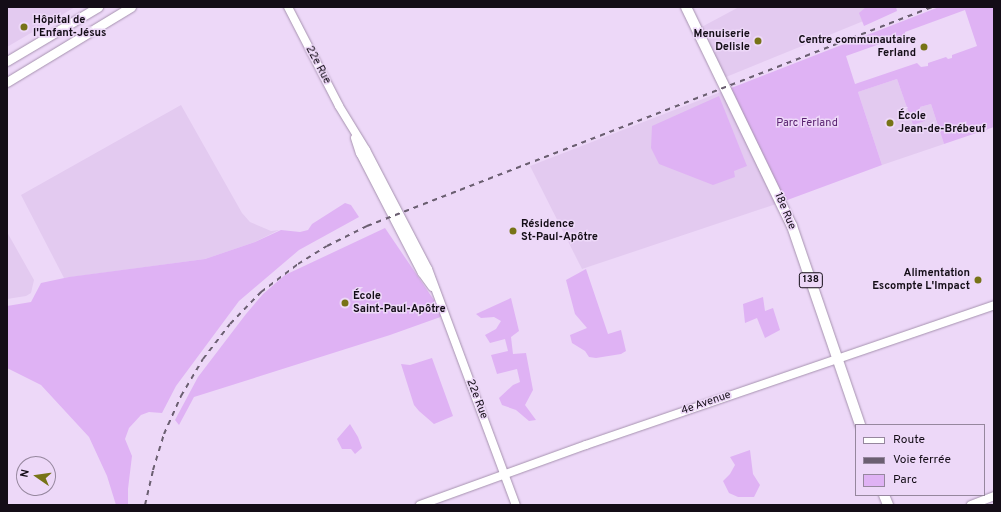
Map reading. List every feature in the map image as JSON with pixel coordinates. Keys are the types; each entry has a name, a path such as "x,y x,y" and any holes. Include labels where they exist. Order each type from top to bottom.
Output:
{"main road":[{"path":"7,61 98,7"},
{"path":"7,82 131,7"},
{"name":"18e Rue","path":"686,7 782,202 792,226 860,424"}],"street":[{"name":"22e Rue","path":"288,7 349,122 366,150 408,228 428,269 516,505"},
{"name":"4e Avenue","path":"420,505 505,473 994,305"},
{"path":"975,504 994,496"}],"shaded area":[{"name":"Hôpital de l'Enfant-Jésus","path":"7,7 75,7 7,47"},
{"path":"739,7 898,7 721,79 696,30"},
{"name":"École Jean-de-Brébeuf","path":"897,79 913,125 925,121 920,107 931,104 944,144 882,165 858,92"},
{"path":"726,90 782,202 582,269 530,166"},
{"path":"181,105 242,213 250,222 271,231 279,230 255,242 205,259 64,278 21,195"},
{"path":"7,232 34,280 31,293 26,296 7,299"}],"green space":[{"path":"866,7 896,7 897,11 864,26 859,13"},
{"name":"Parc Ferland","path":"939,7 994,7 994,127 944,144 931,104 920,107 925,121 913,125 897,79 858,92 882,165 782,202 726,90","holes":["965,10 977,46 952,55 952,58 948,59 946,57 928,63 928,66 921,67 917,63 855,84 846,56 905,35 905,32"]},
{"path":"719,96 747,166 734,171 735,177 713,185 659,164 651,148 652,126"},
{"path":"345,203 351,205 359,217 299,250 239,301 176,386 162,413 149,412 141,415 129,428 125,439 132,456 128,489 128,505 116,505 107,476 89,437 41,385 7,368 7,306 31,302 41,283 69,277 205,259 255,242 281,230 300,232 308,230 312,224"},
{"name":"École Saint-Paul-Apôtre","path":"385,228 442,312 446,315 390,335 194,397 179,425 175,420 198,377 263,294 285,275"},
{"path":"586,269 608,334 621,330 626,351 621,354 596,358 589,357 585,351 572,343 570,335 587,328 575,314 566,280"},
{"path":"763,297 765,311 773,308 780,330 765,338 757,318 745,323 743,304"},
{"path":"511,298 519,331 511,337 513,354 526,353 533,390 525,405 536,420 529,421 516,410 502,405 499,398 513,385 520,382 517,369 497,374 491,355 508,351 505,339 490,343 485,335 496,329 501,321 494,317 481,318 476,314"},
{"path":"432,358 453,416 434,424 414,405 401,364 410,365"},
{"path":"350,424 358,437 362,448 355,454 351,449 342,449 337,439"},
{"path":"750,450 753,474 760,485 754,497 738,497 729,493 723,481 730,474 735,465 730,457"}],"railway":[{"path":"145,505 153,470 164,434 181,396 203,359 230,324 261,292 298,264 327,246 367,226 932,7"}],"place":[{"name":"Hôpital de l'Enfant-Jésus","path":"24,27"},
{"name":"Menuiserie Delisle","path":"758,41"},
{"name":"Centre communautaire Ferland","path":"924,47"},
{"name":"École Jean-de-Brébeuf","path":"890,123"},
{"name":"Résidence St-Paul-Apôtre","path":"513,231"},
{"name":"Alimentation Escompte L'Impact","path":"978,280"},
{"name":"École Saint-Paul-Apôtre","path":"345,303"}]}
